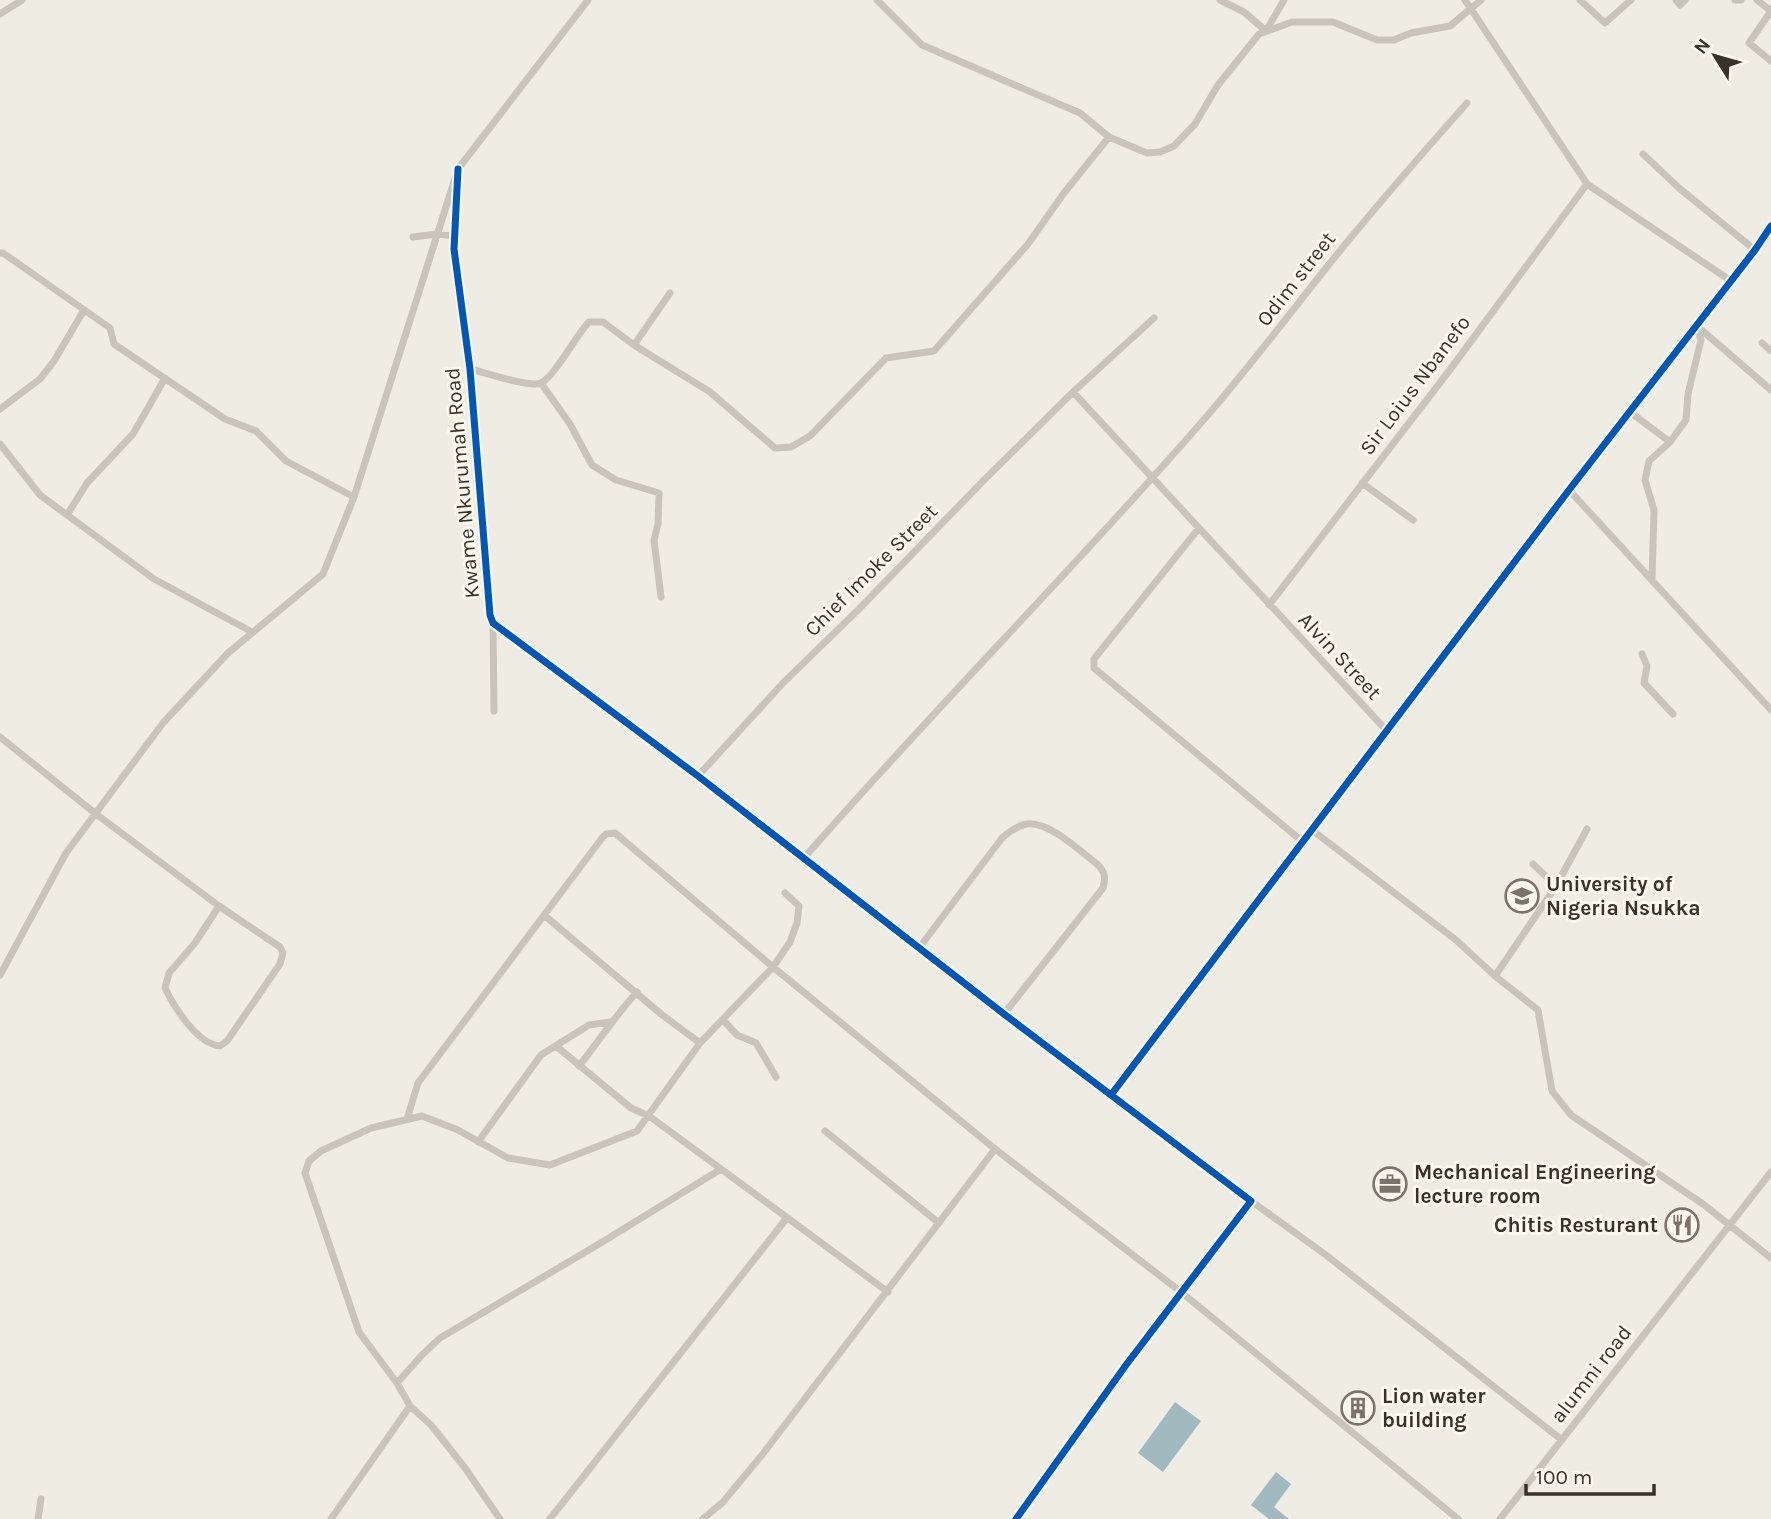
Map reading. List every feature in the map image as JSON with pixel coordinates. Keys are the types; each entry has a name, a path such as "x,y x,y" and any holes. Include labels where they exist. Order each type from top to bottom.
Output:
{"street":[{"path":"0,14 11,2 22,0"},
{"path":"0,975 66,853 163,723 228,653 323,574 354,497 458,169 588,0"},
{"path":"877,0 922,45 1080,113 1108,137 1147,153 1160,152 1174,146 1195,124 1218,85 1259,34 1292,22 1333,22 1377,40 1394,40 1410,33 1450,26 1468,3 1481,0"},
{"path":"1220,0 1244,12 1266,31"},
{"path":"1266,31 1284,0"},
{"path":"1580,0 1605,23 1631,0"},
{"path":"1676,0 1680,5 1685,0"},
{"path":"1735,0 1741,0"},
{"path":"1757,0 1771,11 1749,43 1771,61"},
{"path":"1468,3 1587,184 1731,281"},
{"name":"Odim street","path":"804,858 863,789 1153,477 1256,359 1326,268 1467,103"},
{"path":"470,369 530,384 541,383 589,322 603,322 634,345 710,392 775,449 791,447 810,436 886,358 934,351 1028,244 1108,137"},
{"path":"1643,154 1679,188 1755,250"},
{"name":"Kwame Nkurumah Road","path":"458,169 455,236 470,369 490,615 493,623 698,776 1004,1014 1326,1255 1562,1440"},
{"name":"Sir Loius Nbanefo","path":"1269,605 1587,184"},
{"path":"1111,1095 1771,226"},
{"path":"413,237 437,234 455,236"},
{"path":"0,253 110,328 114,344 225,419 256,431 286,461 354,497"},
{"path":"634,345 670,293"},
{"path":"0,409 40,379 85,310"},
{"name":"Chief Imoke Street","path":"698,776 783,683 1073,391 1154,318"},
{"path":"1697,326 1771,390"},
{"path":"1652,580 1654,510 1646,480 1649,461 1670,442 1686,420 1688,394 1701,340 1697,326"},
{"path":"1762,343 1771,351"},
{"path":"67,515 87,483 133,434 165,378"},
{"path":"541,383 570,424 592,465 616,480 659,493 658,524 653,540 661,597"},
{"name":"Alvin Street","path":"1073,391 1387,731"},
{"path":"1630,412 1670,442"},
{"path":"0,444 40,495 154,579 252,632"},
{"path":"1362,483 1413,520"},
{"path":"1569,490 1771,710"},
{"path":"1199,528 1094,659 1094,668 1303,842"},
{"path":"493,623 494,711"},
{"path":"1642,654 1647,666 1644,683 1673,714"},
{"path":"0,737 96,814 219,906 280,947 283,953 280,964 227,1041 220,1046 211,1045 182,1018 165,988 169,972 195,943 219,906"},
{"path":"919,948 1002,838 1013,829 1025,824 1045,826 1097,864 1105,877 1103,888 1004,1014"},
{"path":"1495,976 1556,886 1587,829"},
{"path":"1312,830 1456,940 1538,1010 1552,1091 1571,1115 1703,1204 1771,1258"},
{"path":"407,1119 418,1083 602,838 611,832 615,833 995,1149 1181,1292 1458,1519"},
{"path":"1533,864 1556,886"},
{"path":"500,1519 431,1425 410,1406 397,1383 359,1332 304,1173 309,1161 321,1151 371,1128 422,1116 440,1122 508,1158 550,1164 637,1130 700,1043 773,967 790,942 797,923 799,906 785,893"},
{"path":"544,915 700,1043"},
{"path":"579,1066 607,1031 610,1022 637,992"},
{"path":"723,1020 737,1035 756,1043 776,1077"},
{"path":"478,1142 541,1055 589,1026 610,1022"},
{"path":"556,1046 632,1108 649,1116 888,1292"},
{"path":"825,1131 939,1223"},
{"path":"703,1519 723,1502 762,1455 995,1149"},
{"path":"397,1383 440,1338 721,1169"},
{"name":"alumni road","path":"1500,1519 1771,1172"},
{"path":"1016,1519 1251,1200"},
{"path":"550,1519 786,1219"},
{"path":"331,1519 410,1406"},
{"path":"38,1519 41,1499"}],"water":[{"path":"1175,1402 1201,1421 1163,1472 1138,1453"},
{"path":"1276,1472 1291,1484 1274,1507 1289,1519 1269,1519 1251,1505"}],"cycle path":[{"path":"458,169 454,249 470,369 490,615 493,623 698,776 1004,1014 1251,1201 1126,1365 1016,1519"},
{"path":"1111,1095 1771,226"}],"place":[{"name":"University of Nigeria Nsukka","path":"1522,896"},
{"name":"Mechanical Engineering lecture room","path":"1390,1184"},
{"name":"Chitis Resturant","path":"1682,1225"},
{"name":"Lion water building","path":"1358,1408"}]}
